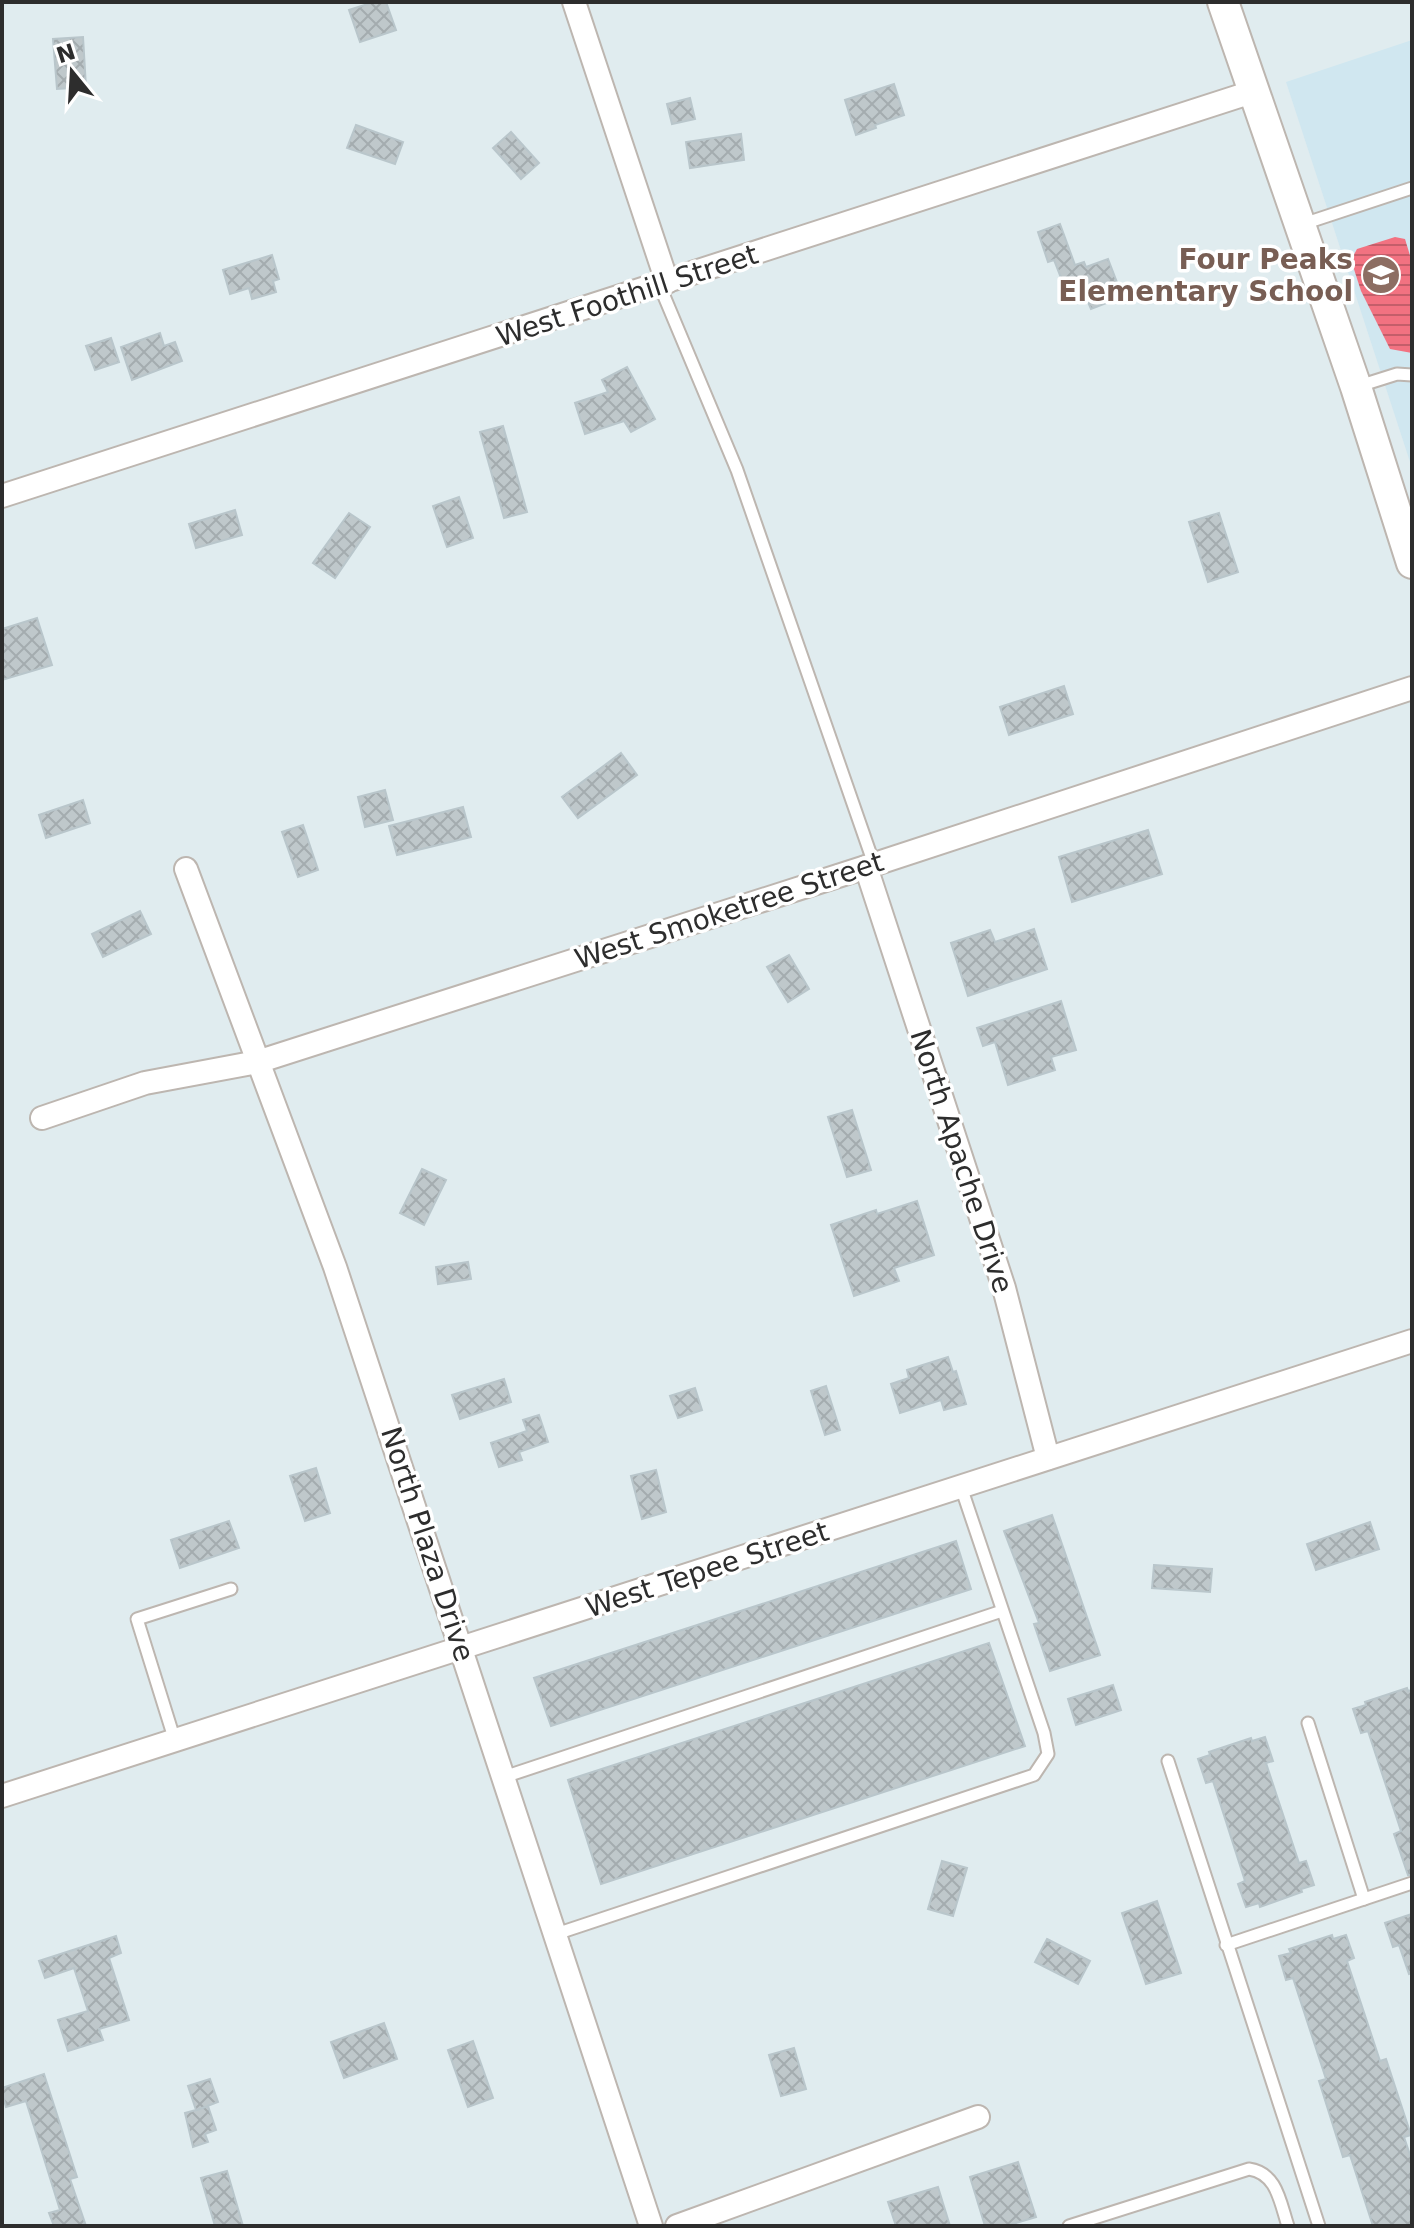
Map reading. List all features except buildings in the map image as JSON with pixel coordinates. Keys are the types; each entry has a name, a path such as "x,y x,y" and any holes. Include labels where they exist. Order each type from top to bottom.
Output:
{"street":[{"path":"574,2 663,283"},
{"path":"1223,2 1356,387 1412,563"},
{"name":"West Foothill Street","path":"2,496 1252,92"},
{"name":"West Smoketree Street","path":"42,1118 145,1083 257,1062 1412,688"},
{"name":"North Apache Drive","path":"870,865 1004,1288 1048,1458"},
{"name":"North Plaza Drive","path":"186,869 335,1267 651,2226"},
{"name":"West Tepee Street","path":"2,1796 1412,1341"},
{"path":"677,2226 978,2117"}],"lane":[{"path":"1298,226 1412,188"},
{"path":"663,283 737,470 870,865"},
{"path":"1356,387 1397,374 1412,375"},
{"path":"556,1934 1034,1775 1048,1754 1044,1733 961,1487"},
{"path":"175,1741 137,1619 231,1589"},
{"path":"504,1777 1002,1611"},
{"path":"1308,1723 1364,1899"},
{"path":"1168,1761 1319,2226"},
{"path":"1226,1945 1412,1883"},
{"path":"1069,2226 1249,2169 1261,2171 1269,2177 1288,2226"}],"shaded area":[{"name":"Four Peaks Elementary School","path":"1412,40 1412,468 1286,82"},
{"path":"1395,237 1405,239 1412,262 1412,353 1390,349 1361,291 1351,260 1357,249"}],"place":[{"name":"Four Peaks Elementary School","path":"1381,275"}]}
